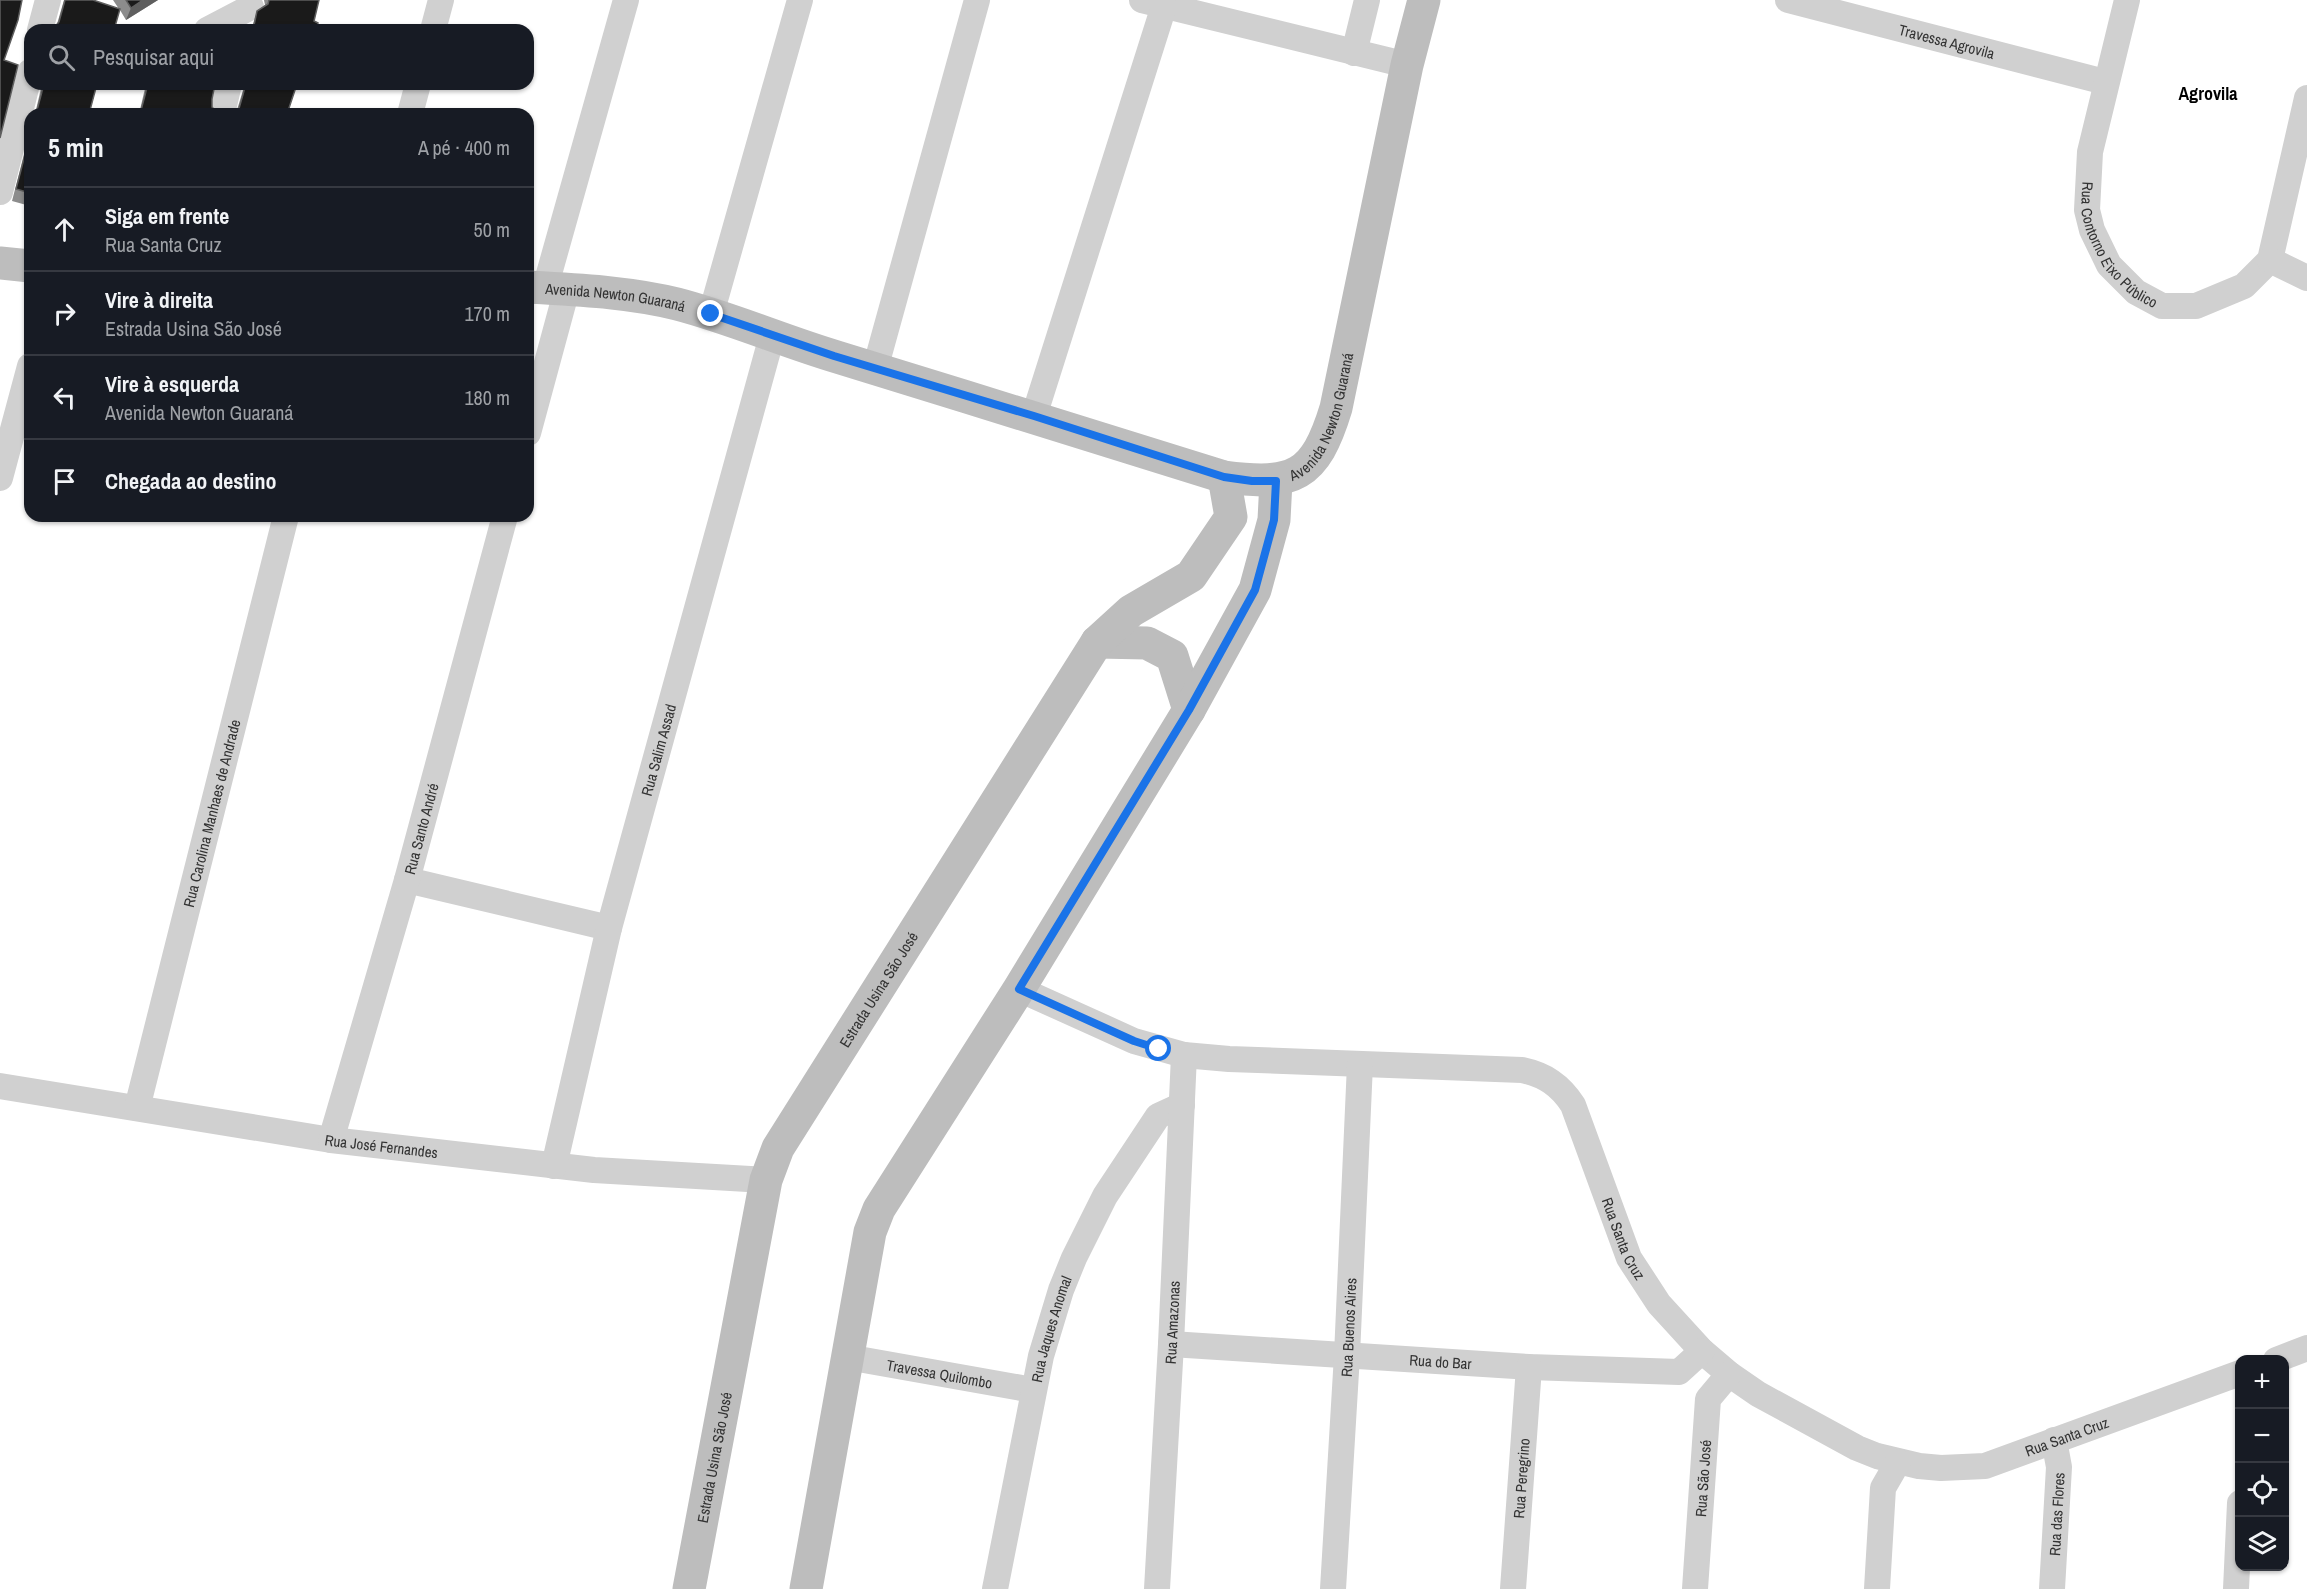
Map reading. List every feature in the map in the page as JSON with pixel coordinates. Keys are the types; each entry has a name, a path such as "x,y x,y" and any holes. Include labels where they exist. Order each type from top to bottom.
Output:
{"main road":[{"name":"Avenida Newton Guaraná","path":"547,288 632,296 675,304 1224,477 1252,481 1276,481 1299,471 1315,458 1327,437 1336,408 1407,64 1424,0"},
{"path":"0,263 24,265"},
{"name":"Estrada Usina São José","path":"689,1589 766,1180 778,1148 1097,642 1131,611 1191,576 1231,517 1224,477"},
{"path":"806,1589 870,1232 879,1209 1019,989 1189,710 1255,590 1274,520 1276,481"},
{"path":"1097,642 1147,643 1172,656 1189,710"}],"street":[{"path":"42,24 48,0"},
{"path":"435,24 441,0"},
{"path":"534,387 547,288 626,0"},
{"path":"711,314 800,0"},
{"path":"876,369 977,0"},
{"path":"1354,53 1367,0"},
{"name":"Travessa Agrovila","path":"1788,0 2105,82"},
{"name":"Rua Contorno Eixo Público","path":"2127,0 2105,82 2090,152 2087,210 2092,230 2109,265 2136,292 2162,306 2196,306 2244,286 2270,260"},
{"path":"1034,416 1153,3 1407,64"},
{"path":"221,24 249,12"},
{"path":"0,192 26,90"},
{"path":"223,108 228,90"},
{"path":"412,108 416,90"},
{"path":"2307,98 2270,260 2307,278"},
{"name":"Rua Salim Assad","path":"554,1166 609,928 772,336"},
{"path":"0,478 24,388"},
{"name":"Rua Carolina Manhaes de Andrade","path":"137,1108 284,522"},
{"name":"Rua Santo André","path":"331,1140 407,880 504,522"},
{"path":"407,880 609,928"},
{"name":"Rua Santa Cruz","path":"1019,989 1134,1041 1184,1055 1229,1059 1522,1070 1556,1084 1566,1094 1579,1117 1629,1258 1659,1304 1702,1351 1758,1394 1857,1448 1898,1462 1941,1468 1985,1466 2235,1377"},
{"name":"Rua Amazonas","path":"1157,1589 1184,1055"},
{"name":"Rua Buenos Aires","path":"1333,1589 1347,1355 1360,1064"},
{"name":"Rua José Fernandes","path":"0,1086 331,1140 554,1166 766,1180"},
{"name":"Rua Jaques Anomal","path":"995,1589 1033,1389 1050,1322 1074,1258 1105,1196 1158,1116 1182,1106"},
{"name":"Rua do Bar","path":"1171,1344 1529,1367 1679,1372 1702,1351"},
{"path":"2287,1355 2307,1348"},
{"name":"Travessa Quilombo","path":"847,1357 1033,1389"},
{"name":"Rua Peregrino","path":"1513,1589 1529,1367"},
{"name":"Rua São José","path":"1695,1589 1708,1399 1729,1374"},
{"name":"Rua das Flores","path":"2052,1589 2059,1467 2054,1440"},
{"path":"1877,1589 1883,1488 1898,1462"},
{"path":"2236,1589 2239,1517"}],"building":[{"path":"0,0 22,0 18,20 4,60 18,65 0,138"},
{"path":"65,0 93,0 120,9 116,24 57,24"},
{"path":"126,0 143,0 131,8"},
{"path":"269,0 319,0 314,21 318,24 254,24 257,11 268,4"},
{"path":"42,90 95,90 91,108 38,108"},
{"path":"146,90 214,90 213,108 142,108"},
{"path":"244,90 295,90 289,108 239,108"},
{"path":"24,159 24,191 16,189"}],"district":[{"name":"Agrovila","path":"2208,93"}],"route":[{"path":"711,314 834,356 1034,416 1224,477 1252,481 1276,481 1274,520 1255,590 1189,710 1019,989 1134,1041 1159,1049"}]}
